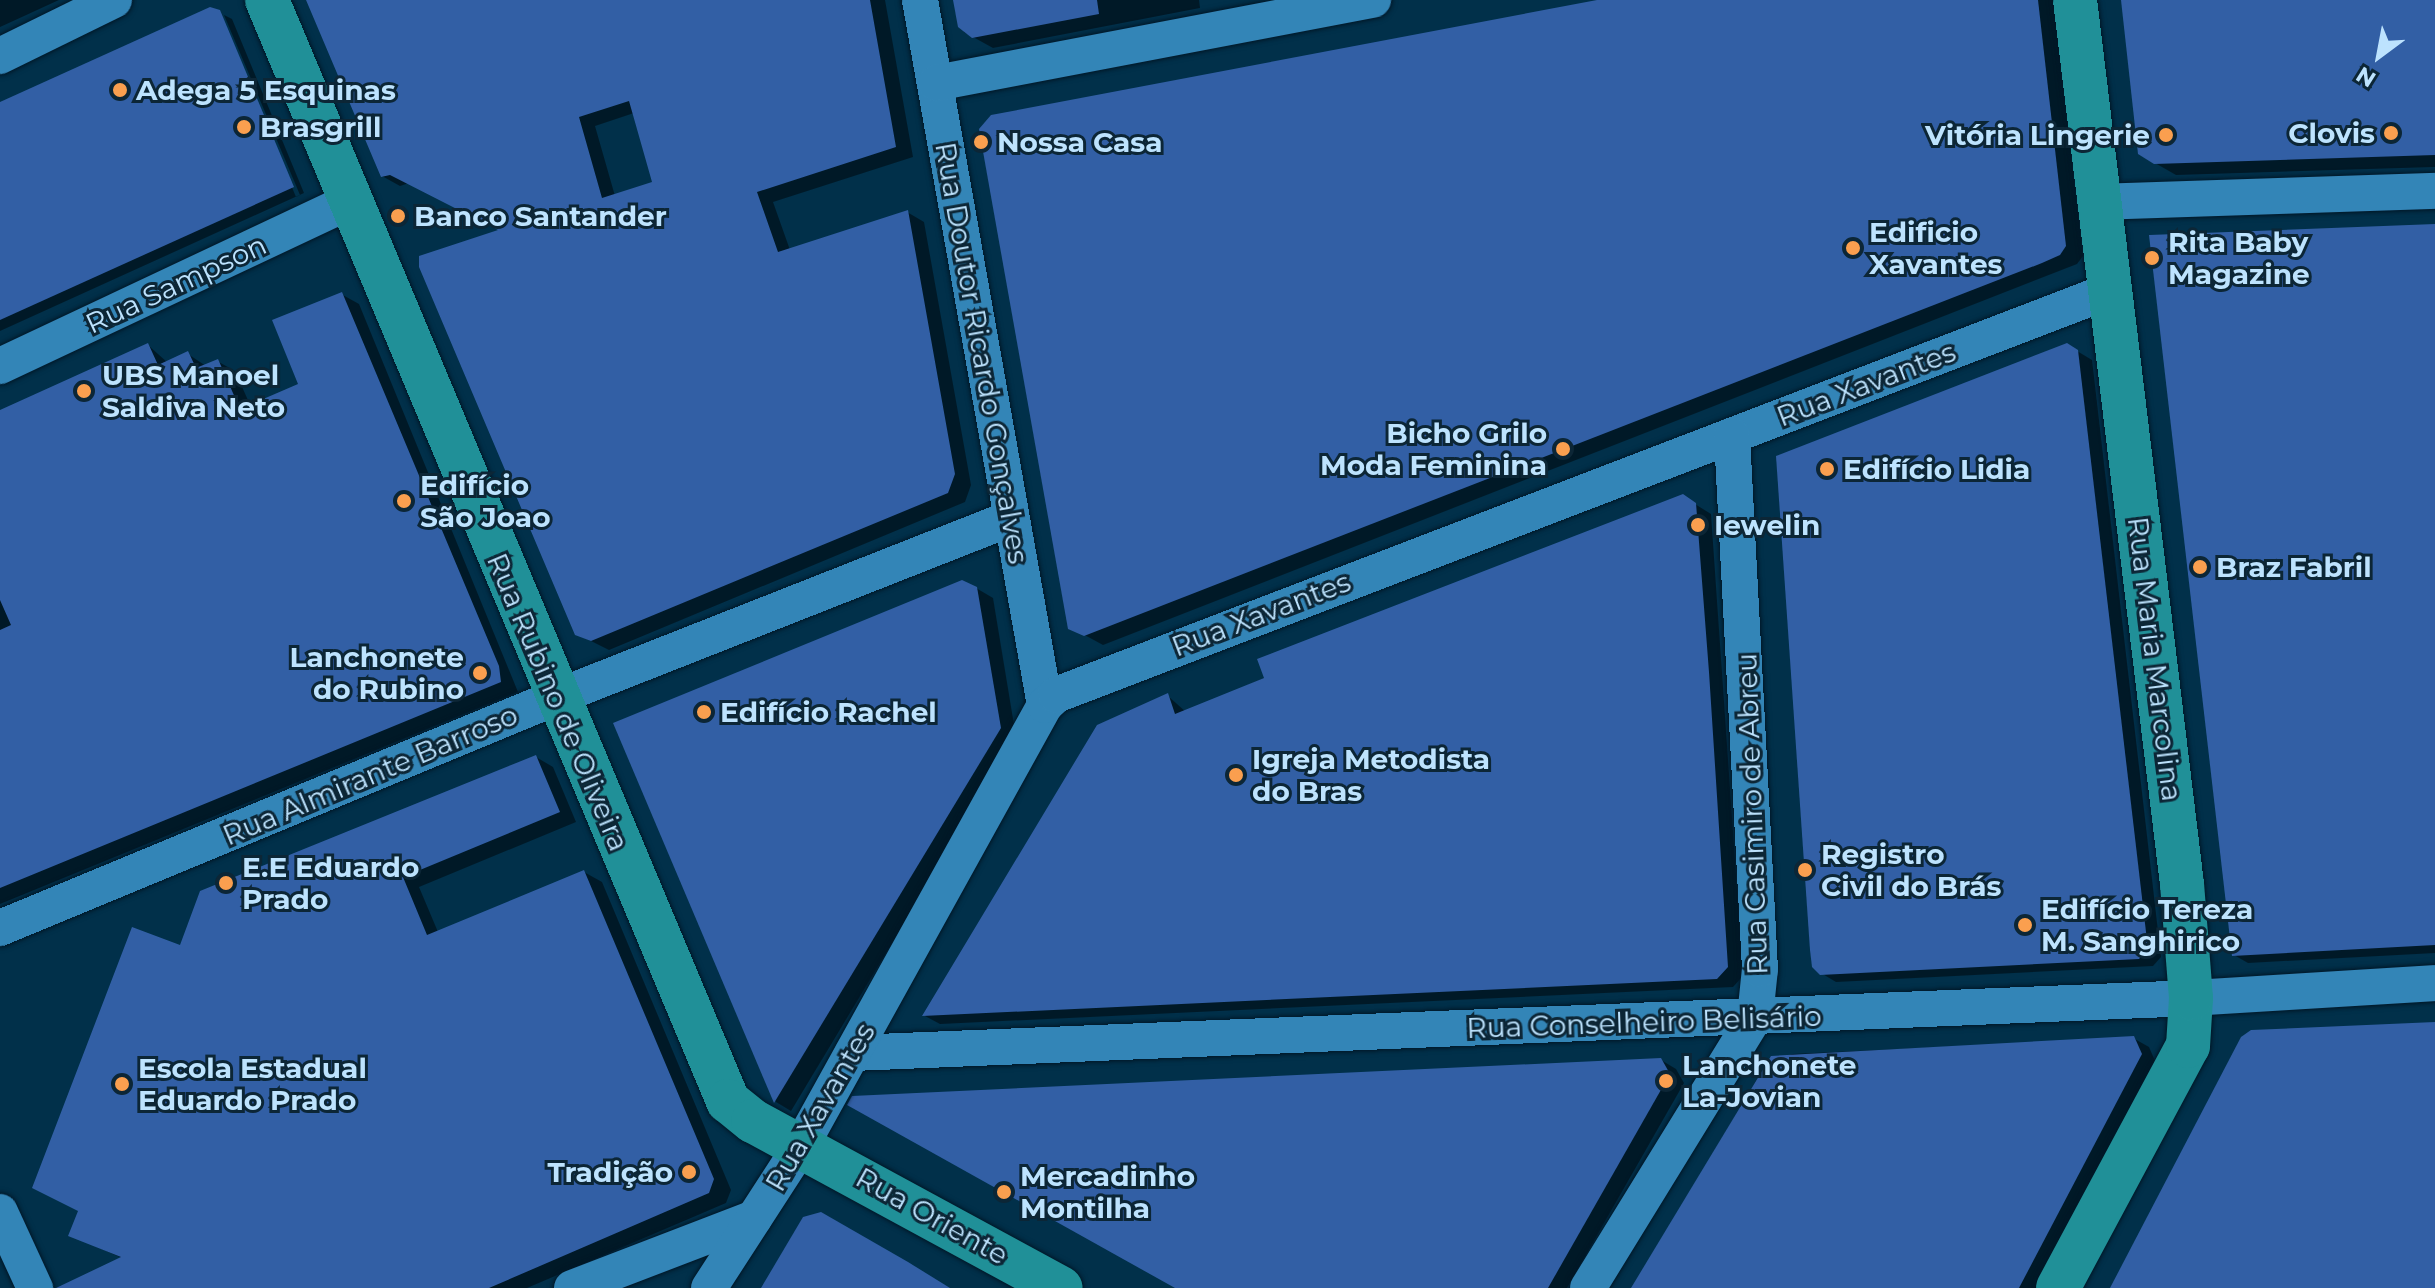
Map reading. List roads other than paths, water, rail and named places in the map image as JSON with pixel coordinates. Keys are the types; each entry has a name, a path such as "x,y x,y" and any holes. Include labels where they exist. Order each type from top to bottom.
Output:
{"main road":[{"name":"Rua Rubino de Oliveira","path":"267,0 717,1082 739,1112 802,1144"},
{"name":"Rua Maria Marcolina","path":"2058,1288 2188,1046 2191,998 2182,884 2075,0"},
{"name":"Rua Oriente","path":"802,1144 1061,1288"}],"street":[{"path":"0,56 114,0"},
{"name":"Rua Doutor Ricardo Gonçalves","path":"920,0 1009,519 1045,705"},
{"path":"936,83 1373,0"},
{"path":"2099,202 2435,191"},
{"name":"Rua Sampson","path":"0,366 351,201"},
{"name":"Rua Xavantes","path":"709,1288 802,1144 1045,705 1068,688 2109,291"},
{"name":"Rua Casimiro de Abreu","path":"1588,1288 1755,1017 1759,954 1732,436"},
{"name":"Rua Almirante Barroso","path":"0,928 557,697 1009,519"},
{"name":"Rua Conselheiro Belisário","path":"853,1053 2191,998 2435,983"},
{"path":"0,1212 35,1288"},
{"path":"572,1288 754,1218"}],"place":[{"name":"Adega 5 Esquinas","path":"120,90"},
{"name":"Brasgrill","path":"244,127"},
{"name":"Clovis","path":"2391,133"},
{"name":"Vitória Lingerie","path":"2166,135"},
{"name":"Nossa Casa","path":"981,142"},
{"name":"Banco Santander","path":"398,216"},
{"name":"Edificio Xavantes","path":"1853,248"},
{"name":"Rita Baby Magazine","path":"2152,258"},
{"name":"UBS Manoel Saldiva Neto","path":"84,391"},
{"name":"Bicho Grilo Moda Feminina","path":"1563,449"},
{"name":"Edifício Lidia","path":"1827,469"},
{"name":"Edifício São Joao","path":"404,501"},
{"name":"Iewelin","path":"1698,525"},
{"name":"Braz Fabril","path":"2200,567"},
{"name":"Lanchonete do Rubino","path":"480,673"},
{"name":"Edifício Rachel","path":"704,712"},
{"name":"Igreja Metodista do Bras","path":"1236,775"},
{"name":"Registro Civil do Brás","path":"1805,870"},
{"name":"E.E Eduardo Prado","path":"226,883"},
{"name":"Edifício Tereza M. Sanghirico","path":"2025,925"},
{"name":"Lanchonete La-Jovian","path":"1666,1081"},
{"name":"Escola Estadual Eduardo Prado","path":"122,1084"},
{"name":"Tradição","path":"689,1172"},
{"name":"Mercadinho Montilha","path":"1004,1192"}]}
